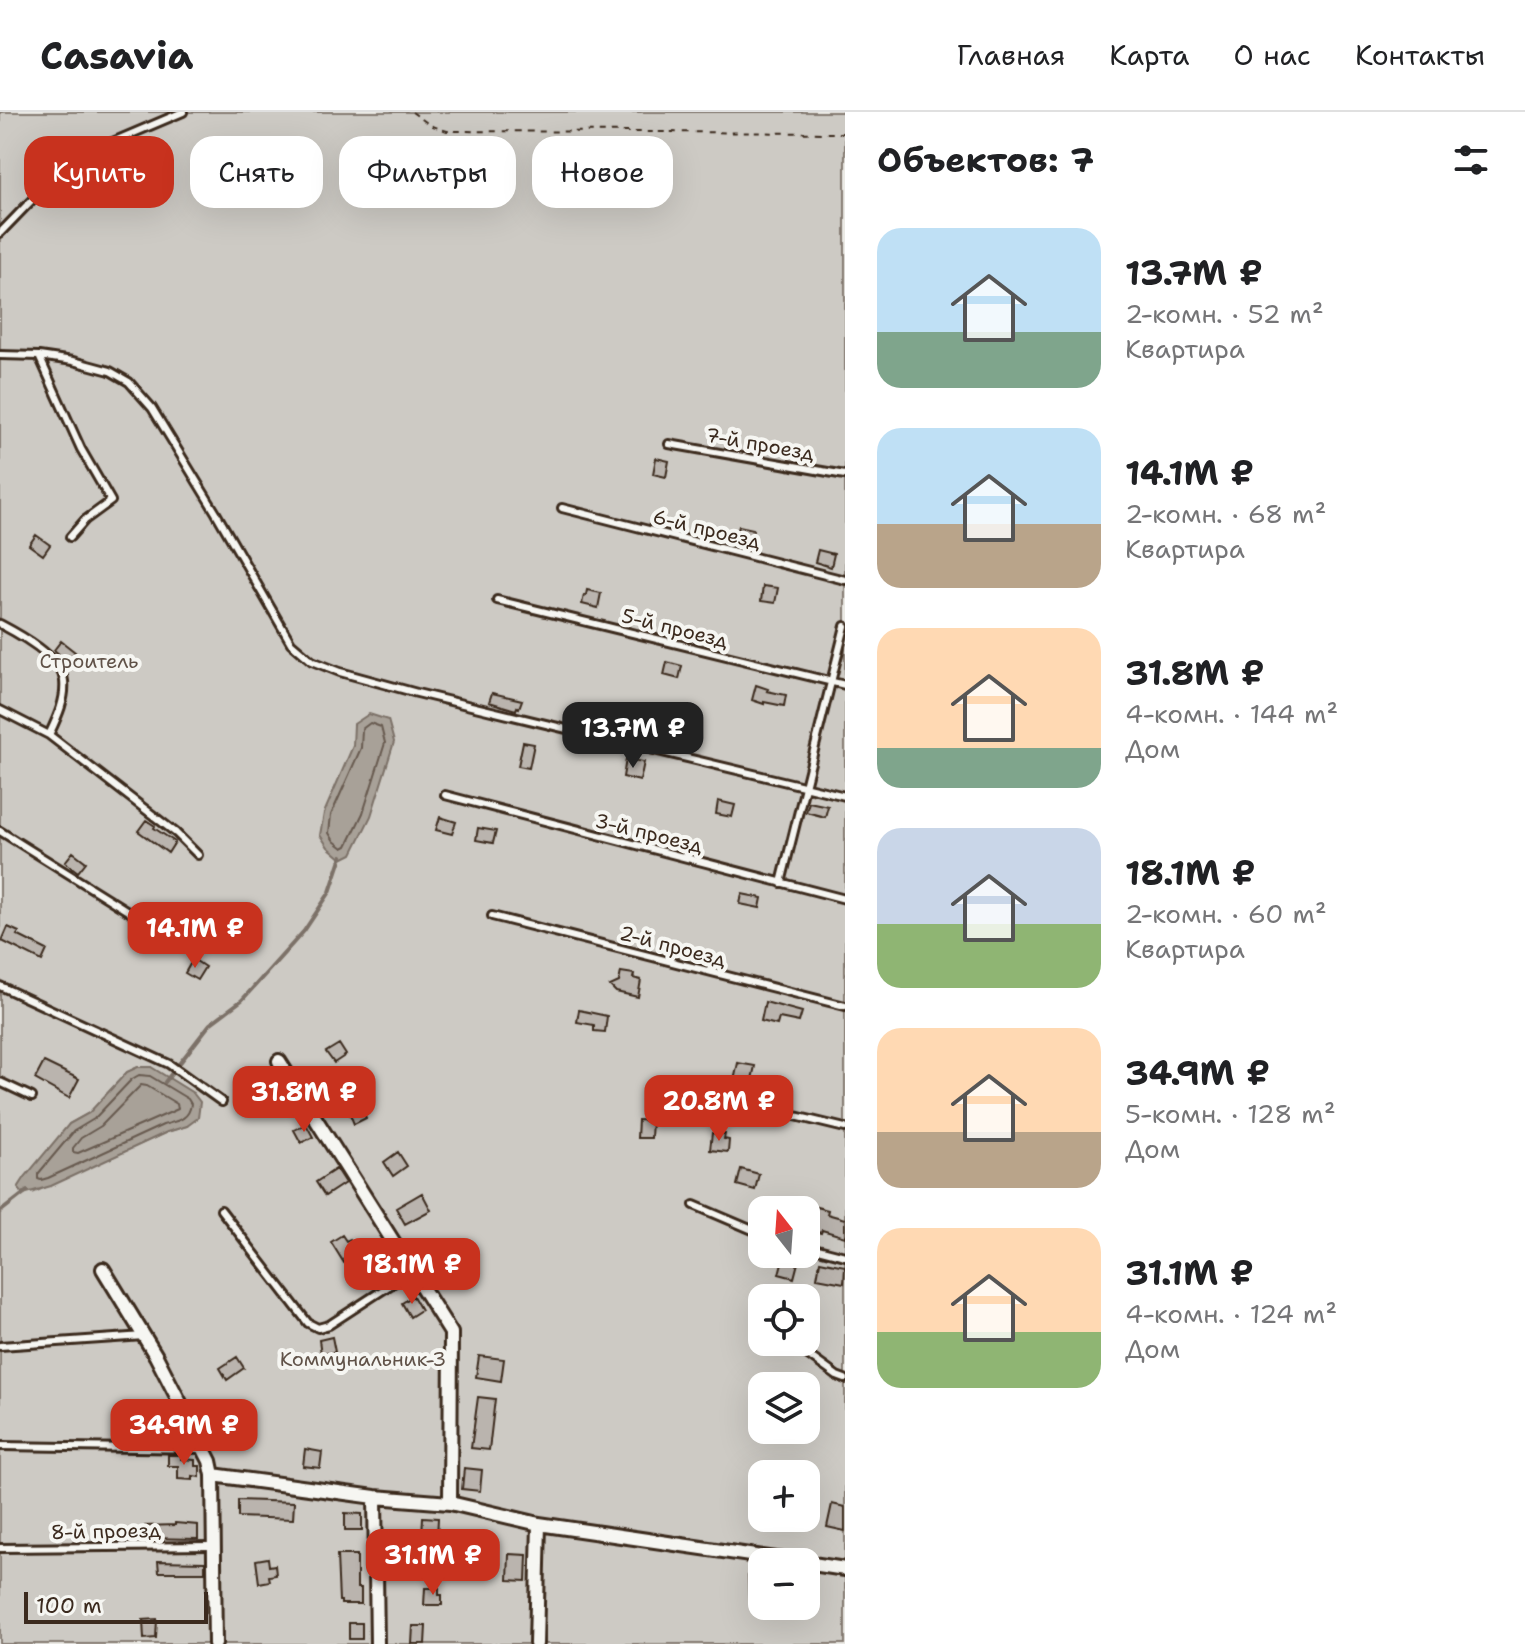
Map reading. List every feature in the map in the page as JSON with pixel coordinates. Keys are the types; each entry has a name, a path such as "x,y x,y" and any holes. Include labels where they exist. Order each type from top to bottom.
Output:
{"street":[{"path":"279,1061 451,1333 450,1503"},
{"path":"103,1269 144,1336 205,1449 213,1475 215,1644"},
{"path":"213,1475 375,1497 450,1503 539,1524 748,1555"},
{"path":"375,1497 377,1644"},
{"path":"536,1644 539,1524"},
{"path":"820,1565 845,1569"}],"lane":[{"path":"0,233 59,172 103,146 183,112"},
{"path":"0,355 73,361 110,371 129,382 152,408 291,643 312,661 417,693 845,796"},
{"path":"39,356 81,449 111,501 85,520 70,537"},
{"name":"7-й проезд","path":"669,444 845,475"},
{"name":"6-й проезд","path":"562,508 845,580"},
{"name":"5-й проезд","path":"497,600 845,685"},
{"path":"0,624 35,643 62,671 61,708 49,735"},
{"path":"781,883 845,626"},
{"path":"0,710 49,735 176,833 198,855"},
{"name":"3-й проезд","path":"445,795 845,899"},
{"path":"0,831 190,950"},
{"name":"2-й проезд","path":"492,916 845,1006"},
{"path":"0,986 169,1064 222,1102"},
{"path":"0,1082 32,1097"},
{"path":"745,1104 845,1128"},
{"path":"694,1205 748,1228"},
{"path":"221,1210 308,1323 318,1328 329,1325 412,1271"},
{"path":"820,1250 845,1256"},
{"path":"0,1346 144,1336"},
{"path":"809,1356 845,1379"},
{"path":"0,1446 205,1449"},
{"name":"8-й проезд","path":"0,1548 213,1546"}],"path":[{"path":"412,112 430,125 447,131 845,133"}],"green space":[{"path":"0,112 845,112 845,1644 0,1644","holes":["138,1067 151,1067 187,1126 167,1132 35,1192 69,1124 89,1113 127,1072"]}],"water":[{"path":"369,714 388,720 394,742 371,816 352,854 342,859 320,835 324,813 353,746 354,724"},
{"path":"138,1067 151,1067 193,1093 200,1102 198,1118 187,1126 167,1132 51,1186 23,1194 18,1188 25,1177 69,1124 89,1113 127,1072"}],"building":[{"path":"656,458 669,461 666,477 653,474"},
{"path":"739,526 753,529 750,543 735,540"},
{"path":"36,535 50,545 43,555 29,545"},
{"path":"818,550 834,554 831,567 815,562"},
{"path":"763,586 778,588 775,603 761,601"},
{"path":"587,590 601,593 598,608 582,604"},
{"path":"61,641 75,652 70,660 54,650"},
{"path":"667,662 682,666 679,679 664,675"},
{"path":"756,685 786,695 784,706 752,700"},
{"path":"492,693 522,700 519,708 516,710 489,702"},
{"path":"523,742 534,744 529,768 518,766"},
{"path":"626,759 644,762 640,781 623,777"},
{"path":"718,801 735,805 732,817 716,814"},
{"path":"809,802 828,806 825,817 806,812"},
{"path":"440,817 456,822 452,834 436,830"},
{"path":"146,820 175,842 168,853 138,831"},
{"path":"478,828 496,831 493,843 476,840"},
{"path":"73,852 86,862 78,872 65,862"},
{"path":"742,894 762,898 760,908 740,904"},
{"path":"8,927 47,950 42,961 2,941"},
{"path":"193,959 205,967 197,980 185,973"},
{"path":"621,972 634,974 633,978 641,980 638,997 616,992 610,986 619,982"},
{"path":"765,1002 802,1012 799,1022 779,1018 777,1025 761,1021"},
{"path":"579,1010 607,1016 605,1032 594,1031 594,1025 577,1022"},
{"path":"339,1044 346,1055 334,1063 326,1052"},
{"path":"44,1062 79,1079 69,1098 35,1079"},
{"path":"738,1063 755,1066 750,1088 733,1085"},
{"path":"281,1081 291,1098 275,1107 265,1090"},
{"path":"360,1104 366,1118 354,1124 348,1109"},
{"path":"638,1120 652,1121 651,1138 637,1138"},
{"path":"306,1124 313,1137 301,1143 294,1130"},
{"path":"712,1133 725,1134 724,1139 729,1140 728,1152 710,1150"},
{"path":"398,1152 407,1166 393,1176 384,1162"},
{"path":"336,1169 345,1183 325,1196 316,1182"},
{"path":"741,1169 759,1174 755,1190 737,1185"},
{"path":"422,1193 431,1210 405,1224 396,1208"},
{"path":"820,1208 828,1210 827,1214 845,1219 845,1237 822,1230 821,1233"},
{"path":"342,1235 346,1241 350,1239 359,1255 344,1263 331,1242"},
{"path":"820,1261 845,1266 844,1283 817,1278"},
{"path":"781,1268 797,1268 794,1278 779,1274"},
{"path":"413,1296 421,1310 410,1317 402,1303"},
{"path":"332,1337 335,1352 321,1354 319,1340"},
{"path":"479,1356 504,1359 501,1381 476,1377"},
{"path":"237,1357 244,1368 227,1380 220,1368"},
{"path":"478,1397 495,1399 489,1450 471,1448"},
{"path":"305,1449 322,1452 320,1468 303,1466"},
{"path":"168,1455 195,1460 195,1466 200,1466 200,1477 178,1479 178,1466 168,1466"},
{"path":"464,1468 482,1470 480,1491 462,1489"},
{"path":"238,1500 294,1502 293,1519 238,1517"},
{"path":"832,1504 845,1507 845,1531 827,1527"},
{"path":"345,1513 362,1514 362,1530 345,1530"},
{"path":"423,1517 438,1518 434,1542 424,1542"},
{"path":"175,1523 198,1525 198,1539 145,1538 145,1526"},
{"path":"509,1554 527,1555 526,1581 508,1580"},
{"path":"337,1555 357,1555 357,1588 361,1588 361,1604 341,1604 339,1601"},
{"path":"268,1558 269,1566 275,1565 276,1575 269,1576 270,1581 259,1583 256,1560"},
{"path":"158,1561 205,1562 205,1572 159,1572"},
{"path":"425,1588 439,1588 442,1605 424,1605"},
{"path":"157,1619 156,1638 144,1639 143,1620"},
{"path":"349,1623 362,1623 362,1639 349,1639"},
{"path":"413,1626 426,1626 425,1644 412,1644"}],"waterway":[{"path":"165,1082 210,1024 242,1000 304,931 330,892 342,856"},
{"path":"0,1212 27,1191"}],"park label":[{"name":"Строитель","path":"89,661"},
{"name":"Коммунальник-3","path":"363,1359"}]}
